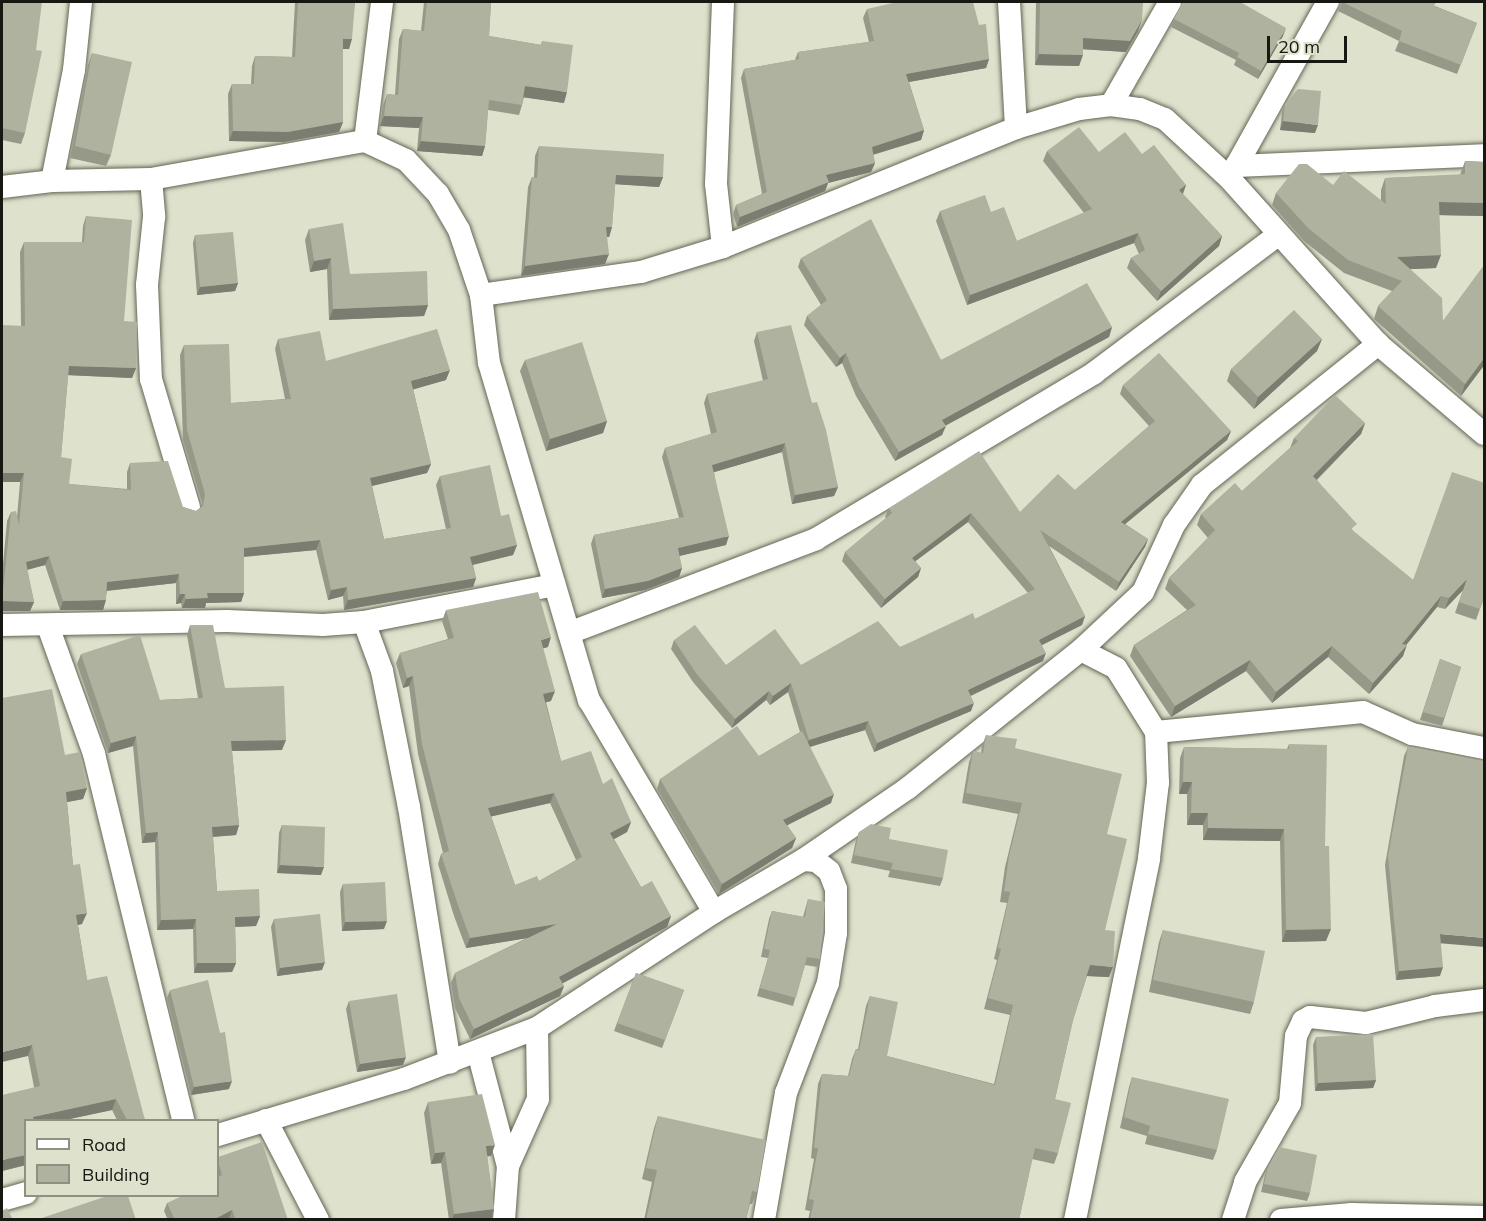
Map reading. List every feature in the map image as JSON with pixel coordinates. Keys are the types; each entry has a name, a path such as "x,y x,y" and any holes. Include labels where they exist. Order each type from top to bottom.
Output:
{"street":[{"path":"52,181 74,70 81,2"},
{"path":"365,141 382,2"},
{"path":"723,2 716,184 723,247"},
{"path":"1009,2 1016,128"},
{"path":"1111,105 1170,2"},
{"path":"1233,172 1328,2"},
{"path":"481,296 641,272 723,247 1016,128 1079,109 1111,105 1140,109 1165,119 1233,172 1279,234 1378,344 1485,434"},
{"path":"2,187 52,181 151,178 365,141 406,160 438,194 459,230 481,296 489,363 589,700 714,912"},
{"path":"1233,172 1485,155"},
{"path":"151,178 154,217 147,285 151,379 189,507"},
{"path":"569,633 816,539 1094,373 1279,234"},
{"path":"219,1135 450,1063 537,1028 714,912 803,860 908,788 1081,650 1143,592 1174,525 1202,485 1378,344"},
{"path":"2,625 364,622 394,613 554,585"},
{"path":"364,622 382,671 409,807 450,1063"},
{"path":"48,626 97,765 183,1119"},
{"path":"1075,1220 1149,858 1158,783 1156,732 1116,668 1081,650"},
{"path":"1156,732 1362,712 1412,734 1485,748"},
{"path":"765,1220 786,1094 828,983 836,933 836,889 829,872 816,861 803,860"},
{"path":"1233,1220 1245,1182 1290,1103 1296,1036 1303,1021 1310,1017 1366,1023 1435,1006 1485,1000"},
{"path":"508,1166 538,1099 537,1028"},
{"path":"478,1052 508,1166 504,1220"},
{"path":"266,1120 318,1220"},
{"path":"2,1200 24,1194"},
{"path":"1281,1220 1352,1214 1485,1217"}],"building":[{"path":"2,2 42,2 36,50 42,51 25,133 2,128"},
{"path":"298,2 355,2 352,39 343,39 343,122 288,132 233,131 232,84 254,84 255,56 295,57"},
{"path":"427,2 491,2 489,36 542,45 542,41 573,45 567,92 525,86 522,105 489,100 485,146 421,141 423,117 384,116 387,94 398,95 403,29 424,31"},
{"path":"897,2 973,2 979,25 986,24 989,59 906,74 924,130 872,147 875,163 826,175 829,182 740,217 736,205 767,192 744,69 799,59 798,52 874,41 867,9"},
{"path":"1040,2 1143,2 1142,20 1130,41 1083,38 1083,55 1039,54"},
{"path":"1183,2 1240,2 1286,28 1261,71 1237,57 1239,53 1174,19"},
{"path":"1342,2 1436,2 1434,6 1477,23 1461,65 1399,41 1402,31"},
{"path":"92,53 132,62 111,155 75,146"},
{"path":"1298,89 1321,91 1318,125 1283,121 1285,104"},
{"path":"1079,127 1099,152 1125,132 1142,154 1154,145 1186,185 1179,190 1222,236 1161,291 1131,258 1145,250 1138,233 970,295 940,211 985,195 991,212 1004,207 1017,241 1092,209 1047,151"},
{"path":"539,146 664,154 663,177 616,175 612,227 606,227 609,254 525,266 532,177 537,178"},
{"path":"1465,161 1485,162 1485,203 1439,202 1441,255 1397,257 1442,298 1443,321 1485,264 1485,357 1465,384 1378,306 1402,281 1348,260 1308,228 1276,193 1299,164 1307,164 1333,185 1344,171 1386,204 1385,178 1465,174"},
{"path":"86,216 132,220 124,321 137,322 136,368 69,366 61,457 72,459 69,484 131,490 130,463 168,461 183,507 196,511 203,506 205,494 187,430 184,345 229,344 231,403 291,399 278,339 320,331 326,361 437,329 450,370 411,381 431,464 370,478 384,539 451,528 440,476 490,465 501,516 509,514 517,545 470,557 476,578 348,600 347,587 331,590 320,540 244,548 244,593 207,593 208,598 186,599 185,594 180,594 179,574 107,582 106,600 63,601 49,556 26,562 34,602 2,601 11,512 16,511 19,525 24,473 2,473 2,325 25,326 24,242 84,242"},
{"path":"871,219 941,360 1087,283 1112,327 942,420 946,426 899,452 859,386 846,353 840,358 807,316 827,300 801,258"},
{"path":"343,223 350,274 427,271 428,305 333,309 331,258 314,261 309,229"},
{"path":"233,232 238,283 200,287 195,235"},
{"path":"1294,310 1322,339 1258,397 1231,369"},
{"path":"791,325 812,403 817,402 826,430 838,487 795,495 785,443 712,465 729,536 678,548 682,568 648,581 605,589 594,535 684,517 665,448 717,432 707,394 768,379 757,332"},
{"path":"582,342 607,421 550,439 525,360"},
{"path":"1159,353 1231,431 1121,522 1148,539 1119,582 1040,530 1085,616 1039,640 1046,653 968,690 974,703 877,743 868,721 809,740 791,683 773,696 769,691 735,719 696,673 674,640 695,625 726,665 775,629 801,665 878,621 900,647 973,613 975,619 1035,589 971,513 912,558 921,568 885,599 845,552 892,513 889,508 979,451 1020,512 1058,474 1075,490 1155,421 1123,385"},
{"path":"1335,395 1365,423 1313,476 1357,524 1351,529 1413,580 1452,472 1485,483 1485,597 1480,609 1459,602 1467,579 1449,598 1441,596 1402,644 1407,645 1373,683 1332,646 1276,692 1250,660 1175,706 1134,645 1196,605 1169,578 1215,530 1201,514 1235,483 1242,491 1298,441 1294,438"},
{"path":"538,592 551,637 541,640 555,691 543,694 561,761 591,751 603,784 612,778 631,822 610,833 641,887 652,881 671,916 559,977 564,986 474,1029 459,998 455,973 557,924 470,938 458,905 441,854 449,851 422,744 413,676 407,678 400,653 454,638 446,610","holes":["554,793 582,857 539,881 537,876 515,885 488,808"]},
{"path":"190,625 213,625 225,688 284,686 286,740 231,741 239,825 212,827 217,891 259,889 260,916 235,917 236,963 197,963 196,919 161,920 158,832 146,833 136,736 111,743 81,654 140,635 160,700 203,698"},
{"path":"1440,659 1461,667 1444,718 1423,712"},
{"path":"52,689 65,755 80,752 87,788 66,792 73,865 80,864 87,913 76,915 87,980 107,976 145,1119 126,1119 116,1099 33,1117 34,1119 24,1119 24,1155 2,1160 2,1095 40,1086 32,1045 2,1052 2,698"},
{"path":"737,726 759,756 802,731 834,794 783,820 796,838 722,884 660,779"},
{"path":"986,735 1017,739 1015,748 1122,774 1107,834 1127,839 1105,930 1115,931 1113,967 1090,965 1073,1020 1055,1099 1071,1103 1058,1153 1035,1148 1019,1220 810,1220 814,1200 809,1199 818,1148 814,1148 822,1074 849,1076 856,1049 859,1050 870,996 898,1002 887,1056 995,1085 1013,1005 988,998 1001,949 998,948 1010,892 1004,891 1009,856 1022,803 966,793 973,751 983,753"},
{"path":"1289,744 1327,745 1325,846 1329,846 1331,929 1286,930 1284,829 1208,828 1208,813 1191,813 1192,782 1183,782 1184,747 1289,749"},
{"path":"1408,747 1485,762 1485,938 1440,934 1443,967 1399,971 1388,856"},
{"path":"871,824 891,828 889,839 948,850 943,878 891,869 893,863 854,855 859,832"},
{"path":"282,825 325,827 324,867 280,865"},
{"path":"385,882 387,921 345,922 343,884"},
{"path":"808,899 825,902 820,959 807,957 796,998 760,988 770,950 764,949 772,911 805,917"},
{"path":"320,914 325,962 280,968 274,919"},
{"path":"1163,930 1265,951 1254,1002 1153,980"},
{"path":"636,973 684,990 665,1040 617,1023"},
{"path":"208,980 220,1033 225,1032 232,1081 194,1087 170,990"},
{"path":"397,994 406,1057 360,1064 349,1001"},
{"path":"1373,1034 1376,1080 1318,1083 1316,1037"},
{"path":"1132,1077 1229,1099 1217,1150 1148,1134 1150,1126 1124,1117"},
{"path":"482,1094 495,1145 486,1146 494,1209 454,1214 445,1152 435,1153 428,1102"},
{"path":"658,1116 766,1140 757,1192 752,1191 746,1220 646,1220 657,1170 646,1168"},
{"path":"262,1142 288,1220 236,1220 232,1210 213,1220 175,1220 167,1203 180,1197 219,1197 219,1176 222,1175 219,1157"},
{"path":"1279,1147 1317,1155 1310,1193 1264,1184 1268,1167"},
{"path":"104,1197 128,1197 136,1220 36,1220"},
{"path":"7,1208 13,1220 2,1220 2,1211"}]}
